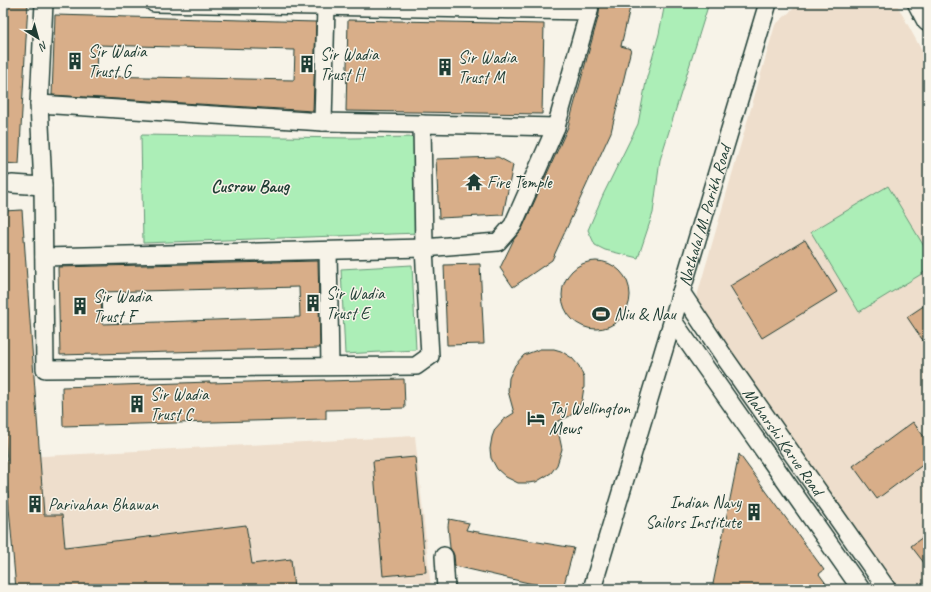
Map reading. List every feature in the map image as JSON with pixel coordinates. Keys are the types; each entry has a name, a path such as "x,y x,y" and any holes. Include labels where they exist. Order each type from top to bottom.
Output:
{"main road":[{"path":"919,3 928,20"}],"street":[{"path":"44,3 39,104 43,186 45,369 416,366 430,356 424,248 422,124"},
{"path":"44,257 424,248 498,242 513,225 556,127 590,7 326,6 154,3"},
{"name":"Nathalal M. Parikh Road","path":"592,589 768,3"},
{"path":"323,122 326,6"},
{"path":"39,104 323,122 556,127"},
{"path":"12,184 43,186"},
{"path":"328,250 330,366"},
{"name":"Maharshi Karve Road","path":"681,292 887,589"},
{"name":"Maharshi Karve Road","path":"673,321 861,589"},
{"path":"444,556 446,589"}],"shaded area":[{"path":"800,3 896,3 928,62 928,589 898,589 763,402 695,303 775,25"},
{"path":"415,436 431,589 16,589 7,458"}],"green space":[{"path":"665,3 709,3 660,160 653,213 638,258 605,250 595,245 588,230 603,195 638,124 647,77 659,34"},
{"path":"141,135 351,138 416,137 419,233 143,243"},
{"path":"888,186 928,253 928,270 859,312 811,232"},
{"path":"412,265 416,350 345,354 341,269"}],"water":[{"path":"588,267 602,269 612,274 618,284 619,299 610,291 598,289 594,290 581,304 576,304 573,301 570,289 572,281 577,273"}],"building":[{"path":"3,3 28,3 19,164 3,163"},
{"path":"600,3 631,3 621,46 631,49 611,132 552,260 513,287 500,268 514,239 522,229 568,127 599,14"},
{"path":"55,15 316,22 313,111 52,95","holes":["97,45 295,50 294,80 96,76"]},
{"name":"Sir Wadia Trust M","path":"348,20 544,24 542,114 346,111"},
{"path":"498,157 513,165 503,215 439,218 436,159"},
{"path":"22,210 44,515 62,515 65,547 246,525 252,564 291,559 294,589 16,589 5,461 7,461 3,410 3,211"},
{"path":"805,240 837,292 762,338 730,286"},
{"name":"Sir Wadia Trust F","path":"318,261 320,348 60,355 58,267","holes":["299,287 300,317 102,324 101,292"]},
{"path":"596,261 609,264 620,271 627,282 630,295 627,308 620,319 609,326 596,329 583,326 572,319 565,308 562,295 565,282 572,271 583,264"},
{"path":"480,264 484,344 447,345 444,265"},
{"path":"928,303 928,348 907,317"},
{"name":"Taj Wellington Mews","path":"540,349 554,349 561,351 572,358 579,366 584,378 582,400 570,416 554,423 559,435 562,449 557,465 551,473 536,482 518,483 506,477 497,469 491,458 490,449 495,429 503,420 514,413 508,391 509,378 515,365 524,355"},
{"path":"404,379 405,408 326,410 326,419 63,426 62,387 210,382"},
{"path":"913,422 928,442 928,461 877,499 853,466"},
{"name":"Indian Navy Sailors Institute","path":"739,454 824,570 819,574 830,589 712,589"},
{"path":"415,457 426,572 383,576 373,461"},
{"path":"449,519 469,523 466,530 574,548 563,588 546,587 455,566 454,555 450,548 448,526"},
{"path":"928,533 928,568 911,546"}],"place":[{"name":"Sir Wadia Trust G","path":"75,61"},
{"name":"Sir Wadia Trust H","path":"307,64"},
{"name":"Sir Wadia Trust M","path":"445,67"},
{"name":"Fire Temple","path":"474,182"},
{"name":"Sir Wadia Trust E","path":"313,303"},
{"name":"Sir Wadia Trust F","path":"80,306"},
{"name":"Niu & Nau","path":"601,314"},
{"name":"Sir Wadia Trust C","path":"137,404"},
{"name":"Taj Wellington Mews","path":"536,418"},
{"name":"Parivahan Bhawan","path":"35,504"},
{"name":"Indian Navy Sailors Institute","path":"754,512"}],"district":[{"name":"Cusrow Baug","path":"250,186"}]}
